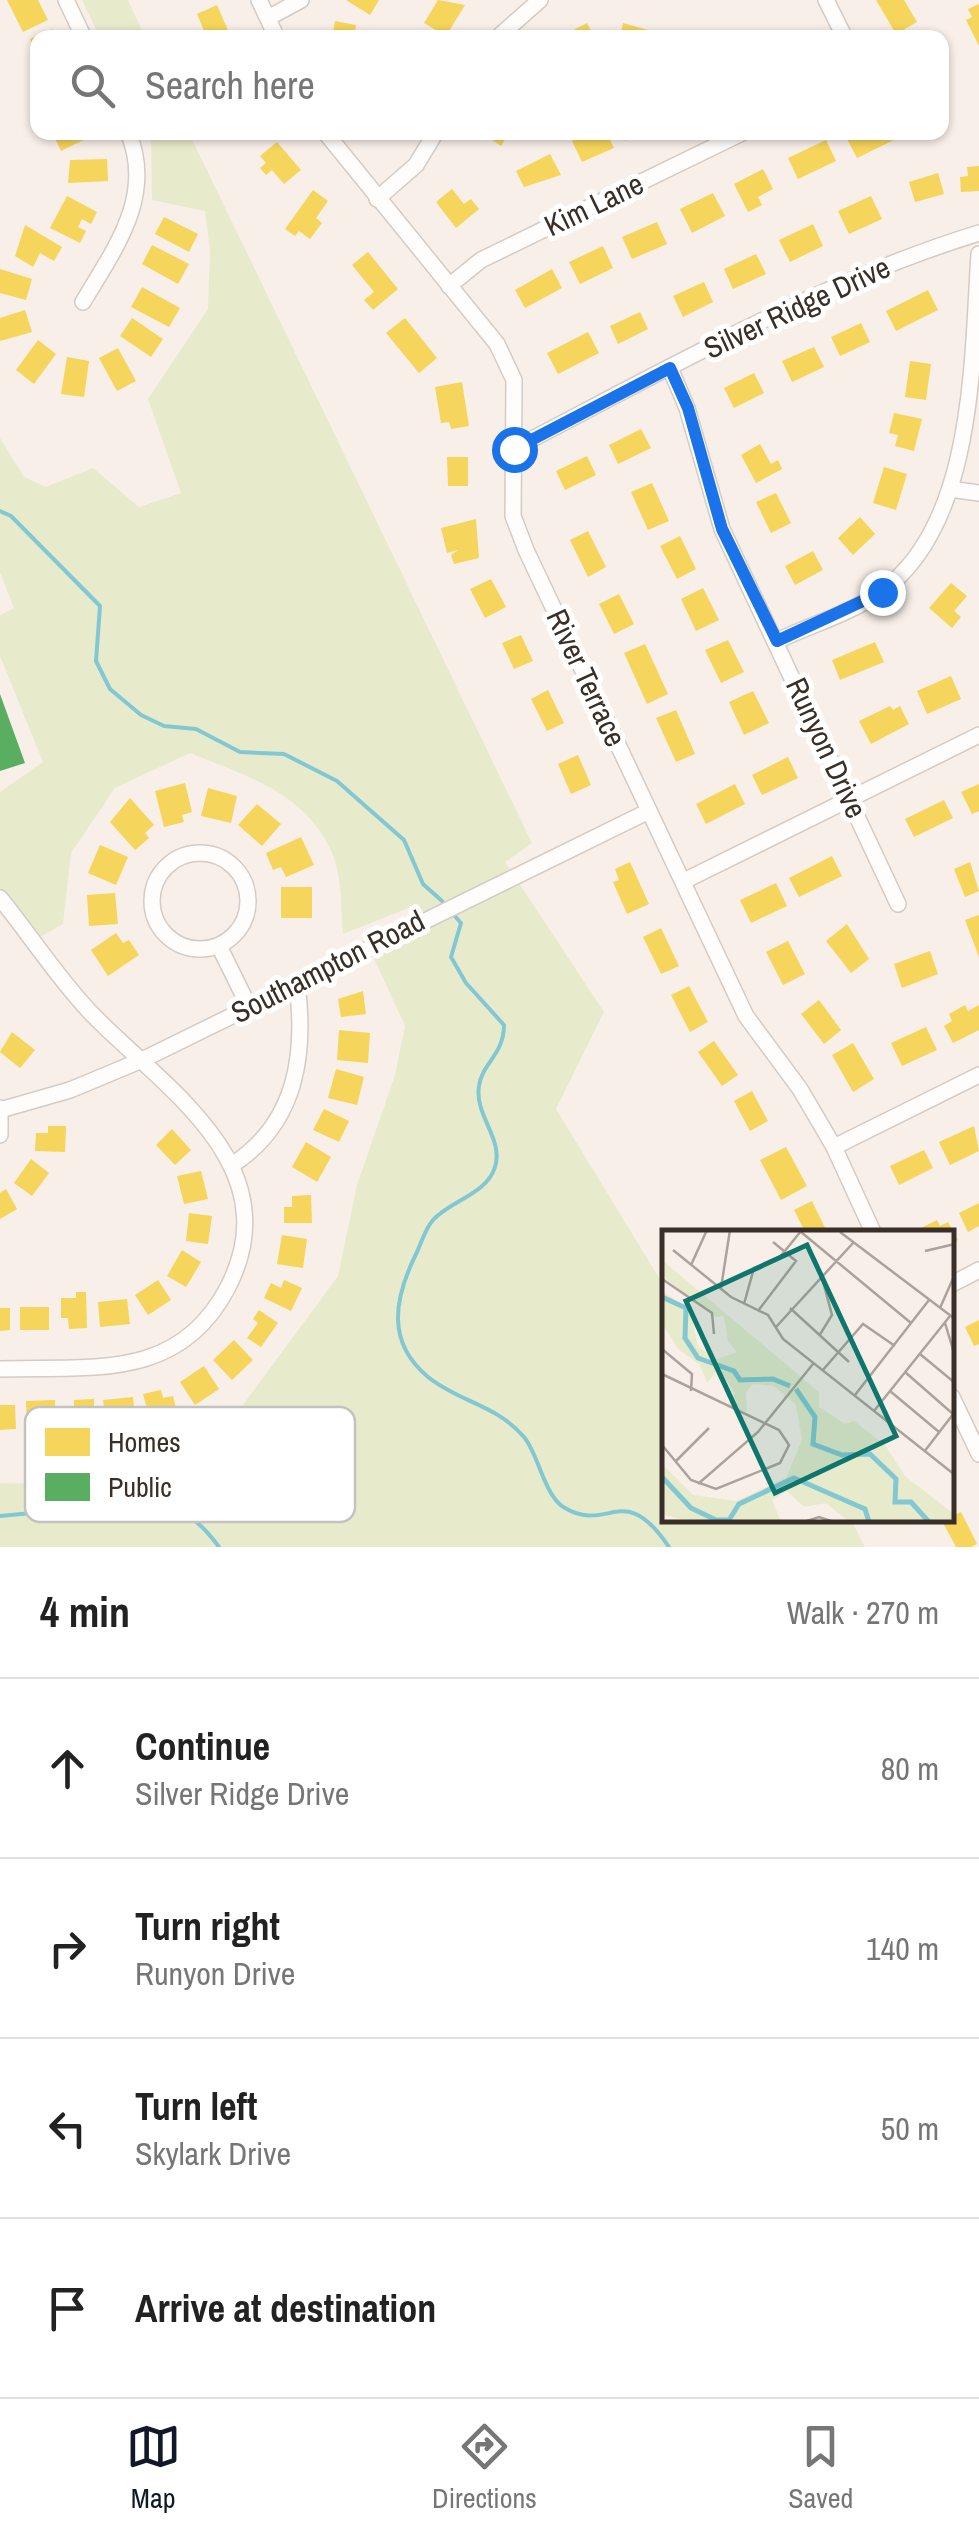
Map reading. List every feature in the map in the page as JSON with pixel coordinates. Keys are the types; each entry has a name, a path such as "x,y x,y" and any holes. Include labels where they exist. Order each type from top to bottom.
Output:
{"street":[{"path":"66,0 80,30"},
{"path":"259,0 273,30"},
{"path":"268,18 300,0"},
{"path":"506,30 540,0"},
{"path":"826,0 841,30"},
{"path":"83,302 126,229 136,197 140,164 131,140"},
{"name":"River Terrace","path":"331,140 497,344 514,380 513,516 746,1016 800,1089 834,1147 872,1230"},
{"path":"377,200 416,164 431,140"},
{"name":"Kim Lane","path":"449,286 481,260 728,140"},
{"name":"Silver Ridge Drive","path":"514,449 670,368 919,252 979,234"},
{"path":"777,641 882,592 927,545 950,488 971,375 979,254"},
{"name":"Runyon Drive","path":"670,368 688,408 722,529 898,904"},
{"path":"950,488 979,493"},
{"path":"684,881 979,736"},
{"name":"Southampton Road","path":"0,1135 0,1109 70,1090 142,1060 650,812"},
{"path":"208,852 222,858 244,880 248,910 242,925 219,946 190,948 176,943 156,922 152,892 156,878 177,858 208,852"},
{"path":"0,898 89,1011 218,1140 243,1194 244,1228 238,1268 222,1299 188,1338 150,1360 0,1370"},
{"path":"219,946 249,1007"},
{"path":"232,1165 266,1139 296,1078 302,1046 297,984"},
{"path":"834,1147 979,1075"},
{"path":"954,1283 979,1270"},
{"path":"954,1401 979,1454"}],"green space":[{"path":"82,0 128,0 142,30 97,30"},
{"path":"192,140 532,843 505,862 604,1012 556,1109 662,1283 662,1522 852,1522 865,1547 0,1547 0,1483 25,1483 25,1522 355,1522 355,1407 241,1407 338,1276 357,1185 395,1075 405,1026 372,954 421,929 411,907 343,934 337,867 323,836 309,818 254,779 190,753 115,788 71,853 63,924 28,944 0,904 0,792 43,762 0,656 0,615 14,608 0,572 0,438 24,477 46,487 93,468 139,507 181,493 148,399 208,309 210,251 205,211 152,200 151,142"}],"building: Homes":[{"path":"7,0 38,0 48,20 23,32"},
{"path":"346,0 379,0 370,15"},
{"path":"438,0 465,5 450,30 436,30 424,23"},
{"path":"876,0 904,0 917,22 903,30 894,30"},
{"path":"979,4 979,46 966,20 972,17 968,9"},
{"path":"217,5 228,30 204,30 197,14"},
{"path":"335,21 356,25 355,30 333,30"},
{"path":"623,23 648,30 622,30"},
{"path":"56,140 84,140 61,151"},
{"path":"610,140 614,148 582,162 572,141"},
{"path":"826,140 836,161 798,179 788,158"},
{"path":"848,140 894,140 857,158"},
{"path":"277,142 301,170 284,184 272,170 266,175 260,168 266,163 260,156"},
{"path":"550,154 561,175 524,187 516,171"},
{"path":"107,159 108,181 68,183 70,160"},
{"path":"979,166 979,191 961,192 960,177 968,176 967,167"},
{"path":"763,169 773,189 758,197 762,205 748,212 734,184"},
{"path":"938,173 944,194 915,202 909,182"},
{"path":"452,189 464,204 471,199 479,209 456,228 436,202"},
{"path":"313,190 328,201 316,218 322,223 310,239 299,231 295,236 285,229"},
{"path":"713,193 725,216 692,233 680,209"},
{"path":"67,196 97,212 91,224 82,219 78,227 86,231 80,243 50,228"},
{"path":"871,196 882,219 849,234 838,211"},
{"path":"164,217 198,234 189,252 155,234"},
{"path":"657,222 667,244 632,259 622,237"},
{"path":"813,224 823,246 790,262 779,240"},
{"path":"25,225 62,247 54,261 40,253 33,267 15,256"},
{"path":"152,245 189,264 178,284 142,264"},
{"path":"603,246 613,268 580,284 569,262"},
{"path":"368,252 398,289 373,310 364,300 374,292 352,265"},
{"path":"756,254 766,274 733,289 724,269"},
{"path":"0,269 32,279 26,300 0,293"},
{"path":"552,269 562,288 525,308 515,290"},
{"path":"704,282 713,302 683,317 673,296"},
{"path":"142,287 180,308 169,327 131,307"},
{"path":"928,290 938,310 896,331 886,311"},
{"path":"25,310 32,332 0,341 0,318"},
{"path":"640,312 648,329 618,344 610,326"},
{"path":"132,318 163,339 151,357 120,336"},
{"path":"405,318 437,358 419,373 386,333"},
{"path":"861,323 870,342 840,356 831,337"},
{"path":"588,332 599,353 558,374 547,353"},
{"path":"38,340 56,354 34,384 16,370"},
{"path":"814,347 824,367 792,382 782,361"},
{"path":"118,348 136,381 117,391 99,358"},
{"path":"67,357 89,361 84,397 61,394"},
{"path":"910,361 931,364 926,400 905,397"},
{"path":"754,373 764,393 734,408 724,388"},
{"path":"462,382 469,426 451,429 449,422 441,423 435,387"},
{"path":"894,413 922,419 914,451 895,446 898,435 889,433"},
{"path":"641,429 651,448 618,464 609,445"},
{"path":"760,444 771,464 778,460 782,469 756,483 741,455"},
{"path":"587,456 596,475 565,490 556,471"},
{"path":"447,457 468,457 468,486 448,486"},
{"path":"884,467 907,474 896,510 873,503"},
{"path":"652,483 669,521 648,530 631,492"},
{"path":"776,493 791,523 771,533 756,502"},
{"path":"860,517 875,534 853,555 838,538"},
{"path":"476,519 479,558 454,564 451,555 458,550 447,553 441,528"},
{"path":"588,531 606,567 588,577 570,540"},
{"path":"680,536 696,569 677,579 660,546"},
{"path":"813,551 823,570 795,585 785,566"},
{"path":"491,579 506,607 485,618 470,589"},
{"path":"951,583 967,596 954,611 961,617 952,628 929,608"},
{"path":"703,588 719,620 696,631 681,599"},
{"path":"619,594 634,624 614,634 599,604"},
{"path":"521,635 533,661 514,669 502,643"},
{"path":"728,640 744,672 721,683 705,650"},
{"path":"875,642 884,662 840,680 832,660"},
{"path":"645,644 668,694 647,704 624,653"},
{"path":"951,676 961,699 927,714 917,691"},
{"path":"548,690 564,723 547,731 531,699"},
{"path":"753,691 769,723 744,735 729,702"},
{"path":"890,706 893,710 900,706 909,724 871,744 859,721"},
{"path":"676,710 695,754 676,762 656,718"},
{"path":"578,755 591,785 571,794 558,764"},
{"path":"788,757 798,778 762,795 752,775"},
{"path":"185,783 192,812 182,815 184,822 164,827 155,791"},
{"path":"735,784 745,804 706,824 696,804"},
{"path":"979,784 979,811 972,814 961,792"},
{"path":"208,788 237,796 231,823 201,816"},
{"path":"130,798 154,825 145,833 149,838 135,850 110,822"},
{"path":"944,800 953,818 914,837 905,819"},
{"path":"257,804 281,824 262,846 238,825"},
{"path":"301,837 314,865 286,877 281,867 273,870 266,853"},
{"path":"100,845 128,857 116,885 88,873"},
{"path":"832,856 842,876 799,897 789,878"},
{"path":"630,862 649,904 627,914 613,882 619,880 615,869"},
{"path":"970,862 979,891 965,897 954,869"},
{"path":"776,883 787,906 751,923 740,900"},
{"path":"281,887 312,887 312,918 281,918"},
{"path":"115,893 118,924 89,926 87,895"},
{"path":"979,915 979,957 965,920"},
{"path":"847,924 869,959 851,973 826,941"},
{"path":"661,928 679,966 661,974 643,937"},
{"path":"116,933 123,943 129,940 139,955 108,976 91,950"},
{"path":"788,941 805,974 783,985 766,952"},
{"path":"930,951 938,974 902,988 894,964"},
{"path":"689,986 708,1022 690,1032 671,995"},
{"path":"363,991 366,1014 341,1017 338,999"},
{"path":"819,1000 841,1030 824,1044 801,1014"},
{"path":"965,1005 968,1011 979,1005 979,1030 953,1043 944,1026 952,1021 949,1014"},
{"path":"926,1027 937,1050 902,1066 891,1043"},
{"path":"339,1030 370,1033 368,1063 337,1060"},
{"path":"12,1032 35,1050 20,1068 0,1052"},
{"path":"714,1041 738,1075 722,1086 698,1052"},
{"path":"853,1043 874,1079 853,1092 832,1055"},
{"path":"336,1069 364,1077 357,1105 328,1098"},
{"path":"752,1091 768,1121 750,1131 734,1101"},
{"path":"324,1109 349,1121 339,1142 313,1130"},
{"path":"48,1126 66,1126 65,1152 35,1151 36,1133 48,1133"},
{"path":"974,1126 979,1151 950,1165 939,1142"},
{"path":"172,1129 191,1150 175,1165 156,1145"},
{"path":"306,1142 331,1157 317,1182 292,1167"},
{"path":"786,1147 807,1186 781,1200 760,1160"},
{"path":"924,1150 933,1168 899,1185 890,1166"},
{"path":"31,1159 49,1173 32,1196 14,1183"},
{"path":"201,1171 208,1199 184,1204 177,1176"},
{"path":"6,1189 17,1209 0,1219 0,1193"},
{"path":"311,1195 312,1223 284,1223 284,1207 292,1207 292,1196"},
{"path":"812,1201 826,1230 804,1230 794,1210"},
{"path":"979,1203 979,1226 968,1232 959,1213"},
{"path":"189,1213 212,1216 208,1244 186,1241"},
{"path":"937,1220 940,1226 948,1222 952,1230 917,1230"},
{"path":"282,1235 307,1239 303,1268 277,1264"},
{"path":"182,1250 201,1262 186,1287 167,1276"},
{"path":"158,1280 171,1300 148,1315 135,1295"},
{"path":"284,1280 302,1288 291,1311 264,1298 271,1283 281,1288"},
{"path":"76,1292 86,1292 87,1328 69,1329 68,1318 61,1318 61,1298 76,1298"},
{"path":"127,1299 130,1324 100,1327 98,1302"},
{"path":"20,1307 49,1307 49,1330 20,1330"},
{"path":"0,1308 10,1308 10,1330 0,1331"},
{"path":"259,1310 278,1323 261,1347 247,1338 258,1323 253,1319"},
{"path":"979,1320 979,1344 974,1346 965,1327"},
{"path":"234,1340 253,1360 232,1380 213,1360"},
{"path":"204,1366 219,1389 195,1405 180,1382"},
{"path":"161,1390 163,1398 173,1396 176,1407 147,1407 143,1394"},
{"path":"133,1397 134,1407 104,1407 103,1400"},
{"path":"94,1399 94,1407 74,1407 74,1400"},
{"path":"55,1400 55,1407 26,1407 26,1401"},
{"path":"0,1405 15,1405 16,1429 0,1430"},
{"path":"961,1512 977,1544 956,1547 943,1522 954,1522 954,1515"}],"building: Public":[{"path":"0,694 25,763 0,771"}],"waterway":[{"path":"0,511 11,516 100,606 96,661 110,689 141,715 164,726 196,729 240,752 284,754 337,781 404,840 423,884 442,901"},
{"path":"452,913 461,923 451,957 466,983 504,1025 501,1044 479,1086 481,1107 497,1157 484,1184 440,1213 428,1228 403,1287 400,1335 405,1349 428,1377 502,1418 524,1437 552,1494 565,1508 593,1516 616,1512 640,1516 669,1547"},
{"path":"0,1516 25,1514"},
{"path":"195,1522 219,1547"}],"route":[{"path":"514,449 670,368 688,408 705,482 722,529 777,641 882,592"}]}
